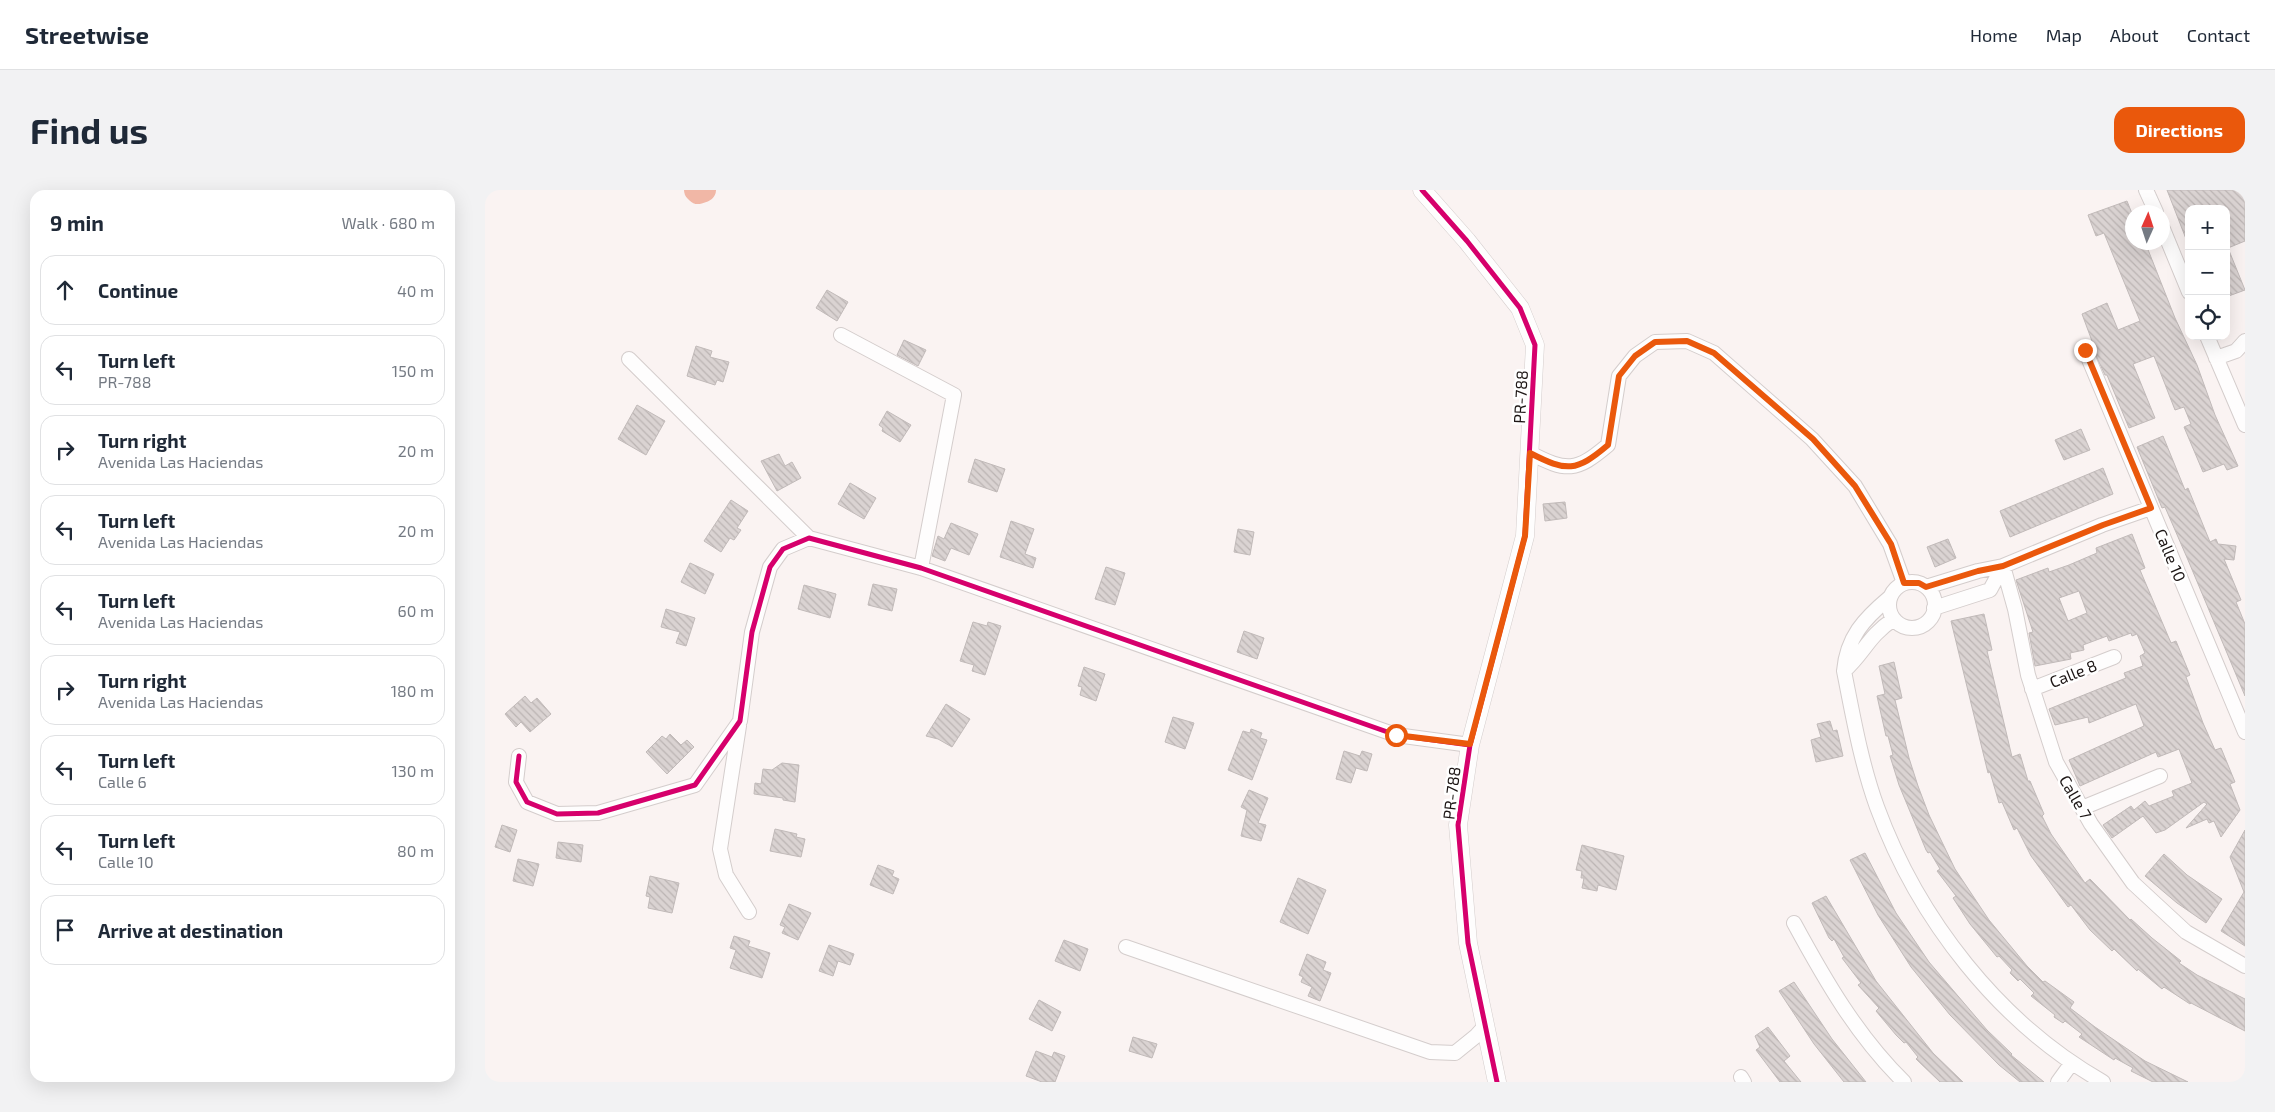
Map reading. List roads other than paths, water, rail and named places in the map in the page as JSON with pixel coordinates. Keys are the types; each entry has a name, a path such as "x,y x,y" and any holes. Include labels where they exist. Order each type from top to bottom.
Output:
{"street":[{"name":"PR-788","path":"1422,190 1467,241 1520,308 1535,345 1525,536 1470,744 1458,825 1468,943 1497,1082"},
{"path":"2146,190 2152,205"},
{"path":"2170,246 2185,282"},
{"path":"841,335 954,394 921,568"},
{"path":"2209,340 2245,425"},
{"path":"1530,453 1552,465 1572,467 1589,461 1608,445 1619,376 1635,356 1655,342 1687,341 1714,353 1813,439 1855,486 1891,544 1904,583"},
{"path":"2216,358 2236,351 2245,341"},
{"name":"Calle 10","path":"2085,350 2245,732"},
{"path":"629,359 809,538 921,568 1396,735 1470,744"},
{"path":"1926,587 1978,571 2003,566 2103,525 2151,508"},
{"path":"749,912 726,874 720,849 752,632 770,567 783,549 809,538"},
{"path":"1935,608 1990,590 2003,566"},
{"name":"Calle 7","path":"2003,566 2015,609 2032,689 2055,762 2082,808 2133,883 2186,932 2245,966"},
{"path":"1859,641 1870,614 1889,598 1898,586 1904,583 1919,583 1926,587 1934,600 1935,608 1928,621 1914,628 1906,627 1894,619 1890,613 1889,598"},
{"path":"1894,619 1859,641 1846,652 1844,671 1859,743 1877,807 1901,861 1940,930 2003,1006 2071,1064 2103,1082"},
{"name":"Calle 8","path":"2032,689 2114,657"},
{"path":"519,756 516,782 527,802 557,814 598,813 695,785 740,722"},
{"path":"2082,808 2160,776"},
{"path":"1793,923 1823,977 1856,1026 1904,1082"},
{"path":"1126,947 1430,1052 1455,1053 1485,1026"},
{"path":"2058,1082 2071,1064"}],"waterway":[{"path":"696,190 698,192 704,190"}]}
